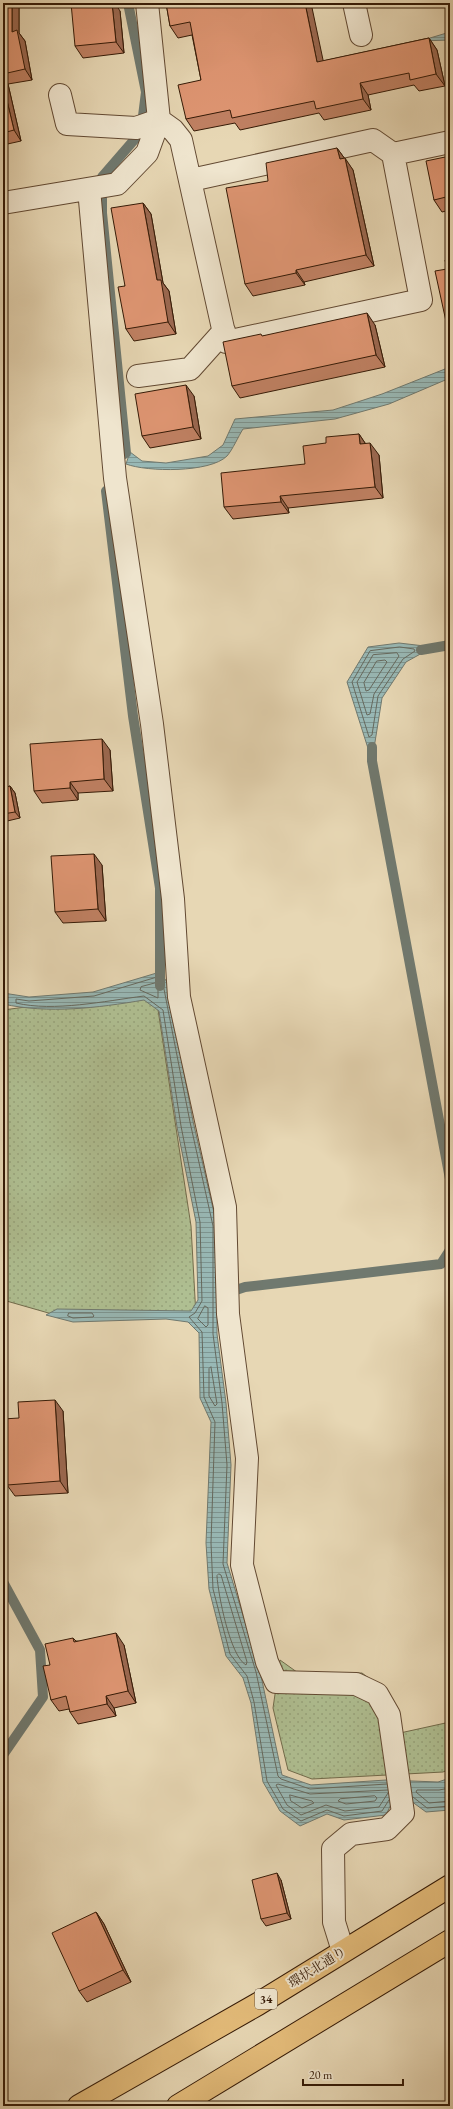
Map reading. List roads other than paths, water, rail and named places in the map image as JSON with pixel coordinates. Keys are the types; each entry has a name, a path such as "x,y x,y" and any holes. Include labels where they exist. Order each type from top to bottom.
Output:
{"highway":[{"name":"環状北通り","path":"79,2106 258,2004 450,1886"},
{"path":"178,2106 450,1941"}],"street":[{"path":"3,203 117,184 147,153 159,120 147,3"},
{"path":"354,3 361,35"},
{"path":"60,95 67,124 136,128 159,120"},
{"path":"159,120 174,130 181,140 226,342 421,300 393,154 373,140 191,180"},
{"path":"393,154 450,142"},
{"path":"89,189 114,460 152,724 173,898 179,997 225,1207 228,1314 247,1458 242,1564 267,1662 276,1682 356,1684 377,1694 389,1715 397,1768 403,1813 387,1829 351,1834 333,1849 334,1922 343,1951"},
{"path":"138,376 190,369 224,330"}],"water":[{"path":"450,32 450,40 420,41"},
{"path":"450,367 450,378 389,404 335,419 243,429 227,456 219,462 207,466 178,469 148,469 126,464 130,452 142,461 166,463 208,456 223,445 235,419 333,410 382,394"},
{"path":"399,643 433,647 406,662 382,698 372,761 347,682 368,647"},
{"path":"160,972 167,982 193,1121 217,1226 217,1334 226,1403 231,1465 227,1563 260,1671 282,1775 311,1785 386,1780 438,1782 450,1778 450,1810 426,1812 411,1801 393,1800 386,1815 344,1820 327,1814 300,1826 280,1811 263,1782 251,1703 243,1678 226,1656 209,1589 206,1543 211,1422 200,1398 199,1333 188,1322 166,1319 73,1322 46,1315 57,1309 191,1311 198,1300 196,1222 177,1127 159,1011 144,1000 73,1009 38,1009 20,1007 3,1004 3,993 29,997 93,992"}],"waterway":[{"path":"112,461 126,453 102,213 102,177 141,132 146,92 128,3"},
{"path":"106,491 133,716 160,888 160,986"},
{"path":"421,650 450,645"},
{"path":"372,747 372,761 450,1179"},
{"path":"227,1293 245,1287 441,1264 450,1250"},
{"path":"3,1582 40,1650 43,1697 3,1755"}]}
